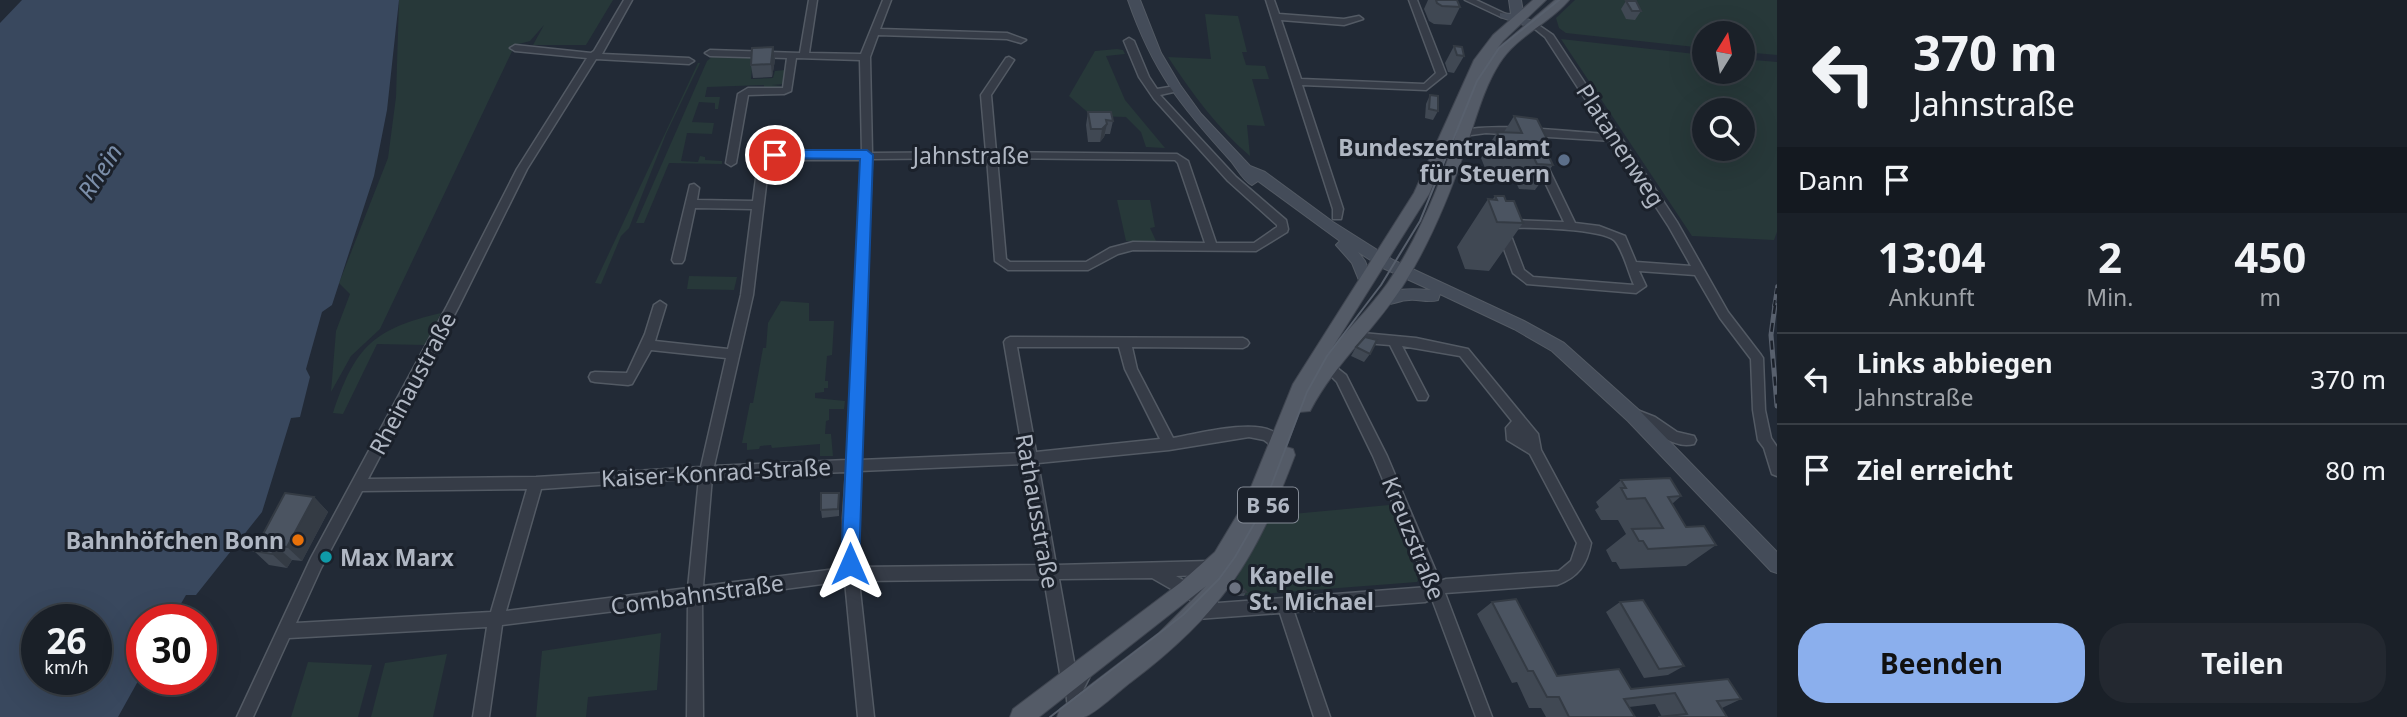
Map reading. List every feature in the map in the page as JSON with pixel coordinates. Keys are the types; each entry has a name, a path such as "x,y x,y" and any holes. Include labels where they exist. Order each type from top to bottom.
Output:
{"main road":[{"path":"1134,0 1149,43 1177,91 1208,131 1247,170 1260,175 1348,243 1374,269"},
{"path":"1516,0 1511,17 1534,25"},
{"name":"B 56","path":"1021,717 1090,664 1204,591 1241,531 1299,389 1421,194 1481,60 1511,17 1540,0"},
{"name":"B 56","path":"1073,715 1237,562 1265,511 1307,401 1328,367 1385,300 1412,255 1446,182 1483,82 1500,53 1563,0"},
{"path":"1348,243 1375,247 1390,243"},
{"path":"1348,243 1360,265 1401,276 1536,334 1558,347 1634,416 1777,565"},
{"path":"1412,255 1436,293"},
{"path":"1385,300 1408,294 1436,293"}],"street":[{"name":"Rheinaustraße","path":"244,717 356,485 453,306 522,169 598,52 628,0"},
{"path":"804,57 813,0"},
{"path":"866,717 851,574 854,465 867,155 866,57 887,0"},
{"path":"1270,0 1338,209 1337,216"},
{"path":"1298,82 1426,87 1441,74 1413,0"},
{"path":"1468,0 1511,17"},
{"path":"1277,17 1344,22 1359,19"},
{"name":"Platanenweg","path":"1534,25 1548,35 1618,138 1724,315 1759,363 1758,403 1765,440 1770,446 1777,470"},
{"path":"874,32 1007,36 1021,40"},
{"path":"1009,60 986,95 1002,261 1008,266 1088,266 1121,248 1256,247 1284,226 1233,178 1155,95 1144,78 1129,41"},
{"path":"515,48 593,56 689,61"},
{"path":"710,53 866,57"},
{"path":"732,163 743,94 748,91 784,92 788,89 792,56"},
{"path":"1155,95 1177,91"},
{"path":"1466,125 1486,130 1519,132 1534,137 1618,138"},
{"path":"1534,137 1572,228"},
{"name":"Jahnstraße","path":"758,205 766,157 1177,157 1183,161 1206,227 1211,244 1206,247"},
{"path":"678,260 694,188"},
{"path":"691,204 758,205 747,295 706,472 695,593 695,717"},
{"path":"1507,227 1572,228 1616,234 1640,279 1640,286 1636,289 1531,281 1520,275 1507,227"},
{"path":"1633,266 1700,271"},
{"path":"595,377 628,380 649,345 660,306"},
{"path":"1204,591 1238,607 1425,595 1446,586 1557,578 1573,570 1579,561 1584,543 1535,450 1513,436 1512,428 1519,422 1464,352 1393,340 1352,337"},
{"path":"1393,340 1422,396"},
{"path":"1169,444 1131,369 1124,341 1243,343"},
{"name":"Rathausstraße","path":"1069,679 1010,342 1124,341"},
{"path":"649,345 732,354"},
{"name":"Kreuzstraße","path":"1328,367 1342,379 1380,456 1484,717"},
{"path":"1634,416 1645,417 1675,439 1689,440"},
{"name":"Kaiser-Konrad-Straße","path":"356,485 536,483 1029,457 1169,444 1249,432 1267,435 1277,447"},
{"path":"481,717 496,619 536,483"},
{"name":"Combahnstraße","path":"284,631 496,619 851,574 1153,571 1204,591"},
{"path":"1284,604 1322,717"},
{"path":"1073,715 1074,691 1090,664"}],"shaded area":[{"path":"399,0 613,0 586,45 533,45 544,25 530,41 515,45 380,329 351,356 331,392 336,331 350,294 339,283 388,158 396,97"},
{"path":"1575,0 1777,0 1777,55 1755,53 1755,21 1692,21 1692,47 1566,33 1559,28 1556,18"},
{"path":"1205,14 1238,16 1247,52 1242,52 1246,65 1265,66 1269,79 1252,79 1265,126 1247,125 1250,156 1206,110 1168,57 1211,59"},
{"path":"1561,39 1692,54 1692,84 1755,84 1755,60 1777,62 1777,232 1774,240 1692,236"},
{"path":"1123,50 1125,54 1106,56 1125,100 1165,148 1146,147 1141,132 1126,117 1092,116 1069,96 1095,51"},
{"path":"714,55 760,56 753,58 751,79 773,78 775,71 785,70 785,84 772,85 781,88 764,89 764,85 707,87 705,97 720,97 718,109 715,109 715,103 699,102 692,122 714,123 712,134 687,133 681,161 698,162 700,156 705,157 705,160 722,161 722,164 669,163 644,223 636,223 707,61"},
{"path":"698,63 666,134 629,228 621,236 601,284 595,283"},
{"path":"1117,200 1150,200 1155,227 1150,228 1156,241 1126,241"},
{"path":"689,276 737,277 734,290 687,289"},
{"path":"781,301 809,303 809,321 834,321 832,355 827,356 825,381 828,381 828,388 824,388 824,392 815,393 815,398 845,401 844,409 829,409 829,420 826,421 825,434 831,434 833,456 820,456 820,444 772,448 771,445 747,450 747,443 742,443 750,403 753,403 763,348 766,348 768,323"},
{"path":"441,313 425,345 377,344 343,414 333,413 350,372 370,344 399,326"},
{"path":"1389,505 1419,578 1417,582 1235,596 1230,590 1271,516"},
{"path":"661,633 657,690 588,697 586,717 536,717 542,651"},
{"path":"447,654 433,717 371,717 385,663"},
{"path":"308,662 372,665 358,717 291,717"}],"water":[{"name":"Rhein","path":"22,0 399,0 387,110 374,176 332,305 322,312 306,369 310,377 300,417 291,418 262,512 196,595 186,595 181,604 126,604 126,695 130,695 118,717 0,717 0,23"}],"building":[{"path":"1436,0 1457,0 1460,7 1442,6"},
{"path":"1626,1 1636,1 1641,11 1632,11"},
{"path":"1454,46 1462,47 1464,56 1457,55"},
{"path":"773,47 771,64 751,65 752,48"},
{"path":"1430,95 1438,96 1438,111 1429,109"},
{"path":"1088,112 1111,112 1113,121 1106,120 1107,124 1102,129 1091,129"},
{"path":"1514,116 1537,119 1550,145 1543,145 1553,165 1537,164 1527,144 1501,142 1497,132 1522,133"},
{"path":"1495,196 1504,196 1506,201 1514,201 1523,223 1497,222 1488,199 1497,200"},
{"path":"1365,337 1377,340 1370,354 1356,347"},
{"path":"1670,478 1681,496 1668,497 1686,527 1704,526 1716,545 1648,549 1643,541 1639,541 1632,529 1663,528 1645,498 1627,499 1621,488 1626,488 1621,480"},
{"path":"285,493 314,497 287,547 276,546 272,554 254,551"},
{"path":"821,493 839,493 838,509 821,510"},
{"path":"1236,581 1246,592 1237,593 1232,586"},
{"path":"1516,599 1557,676 1619,669 1631,689 1728,679 1741,699 1717,701 1727,717 1658,717 1687,714 1675,693 1624,699 1635,717 1569,717 1559,697 1547,697 1533,671 1528,671 1492,602"},
{"path":"1643,600 1684,666 1659,669 1620,602"}],"tram line":[{"path":"1050,717 1183,615 1219,579 1235,557 1262,510 1307,392 1327,356 1381,285 1420,221 1477,81 1499,48 1559,0"}],"railway":[{"path":"1774,306 1777,286"},
{"path":"1775,305 1771,335 1777,406"}],"place":[{"name":"Bundeszentralamt für Steuern","path":"1564,160"},
{"name":"Bahnhöfchen Bonn","path":"298,540"},
{"name":"Max Marx","path":"326,557"},
{"name":"Kapelle St. Michael","path":"1235,588"}],"route":[{"path":"775,155 867,155 850,564"}]}
